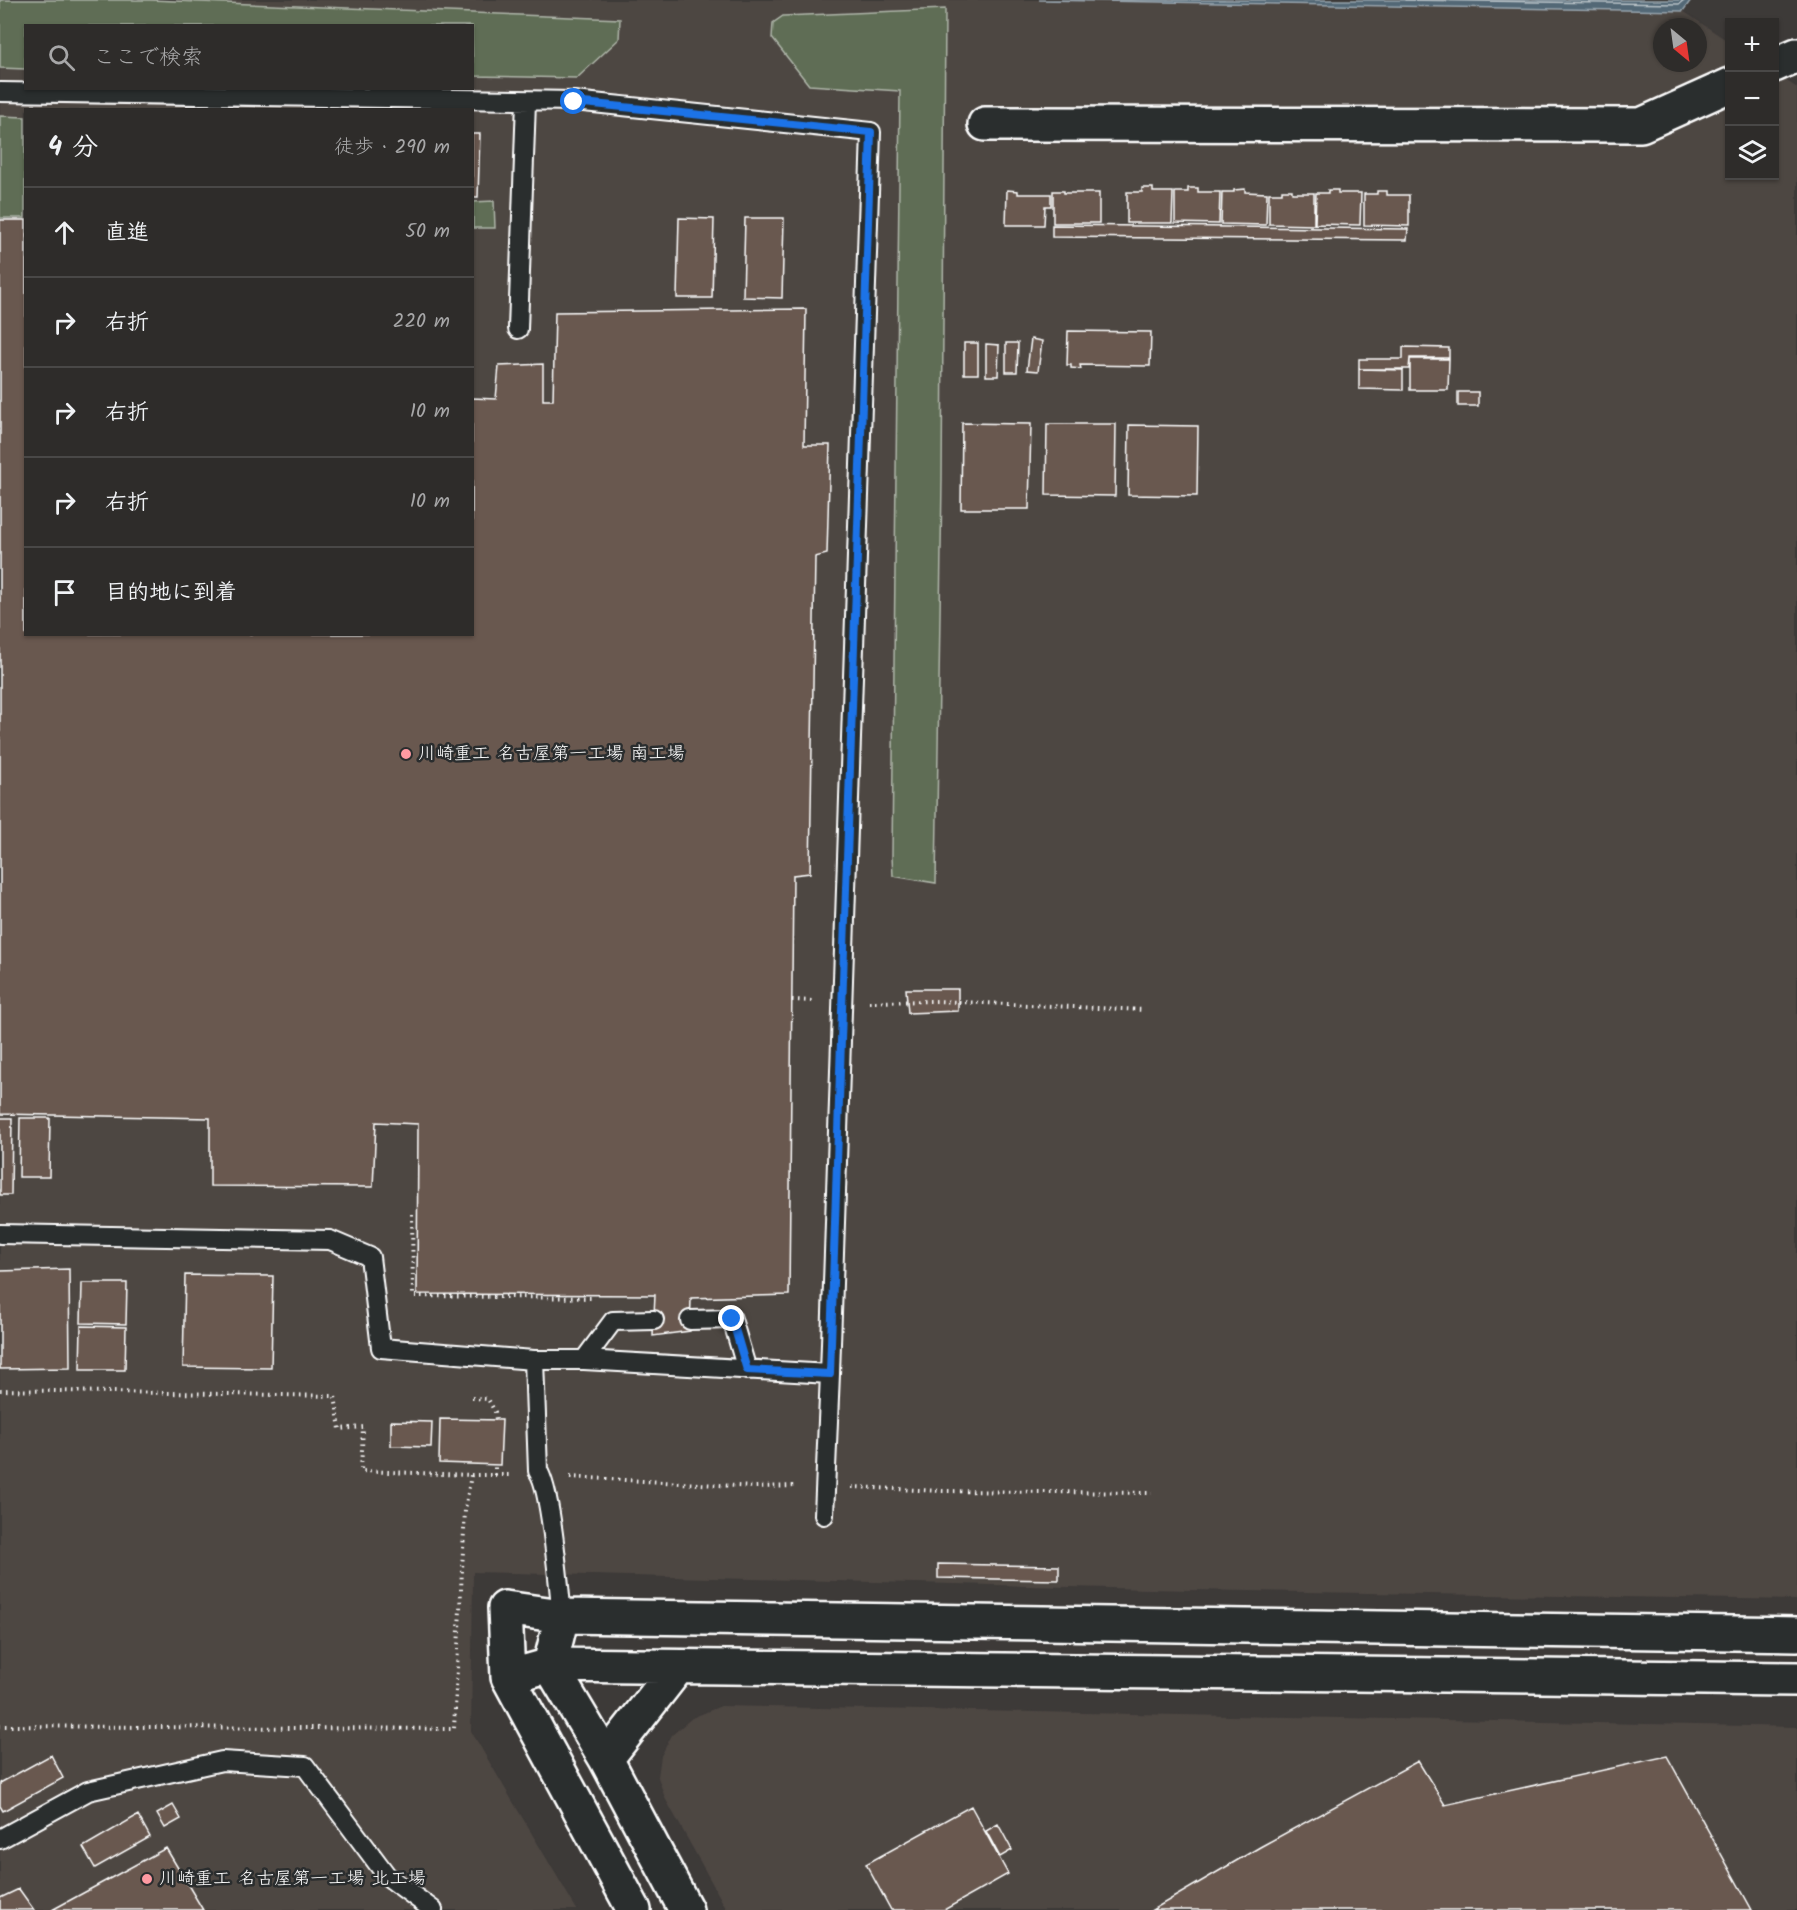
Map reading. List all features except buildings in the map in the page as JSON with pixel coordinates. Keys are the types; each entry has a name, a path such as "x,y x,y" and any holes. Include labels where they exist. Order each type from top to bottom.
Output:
{"street":[{"path":"1779,63 1797,55"},
{"path":"985,124 1641,125 1725,88"},
{"path":"634,1910 508,1677 505,1608 562,1616 1797,1634"},
{"path":"562,1616 550,1665 606,1759 686,1910"},
{"path":"508,1677 550,1665 1797,1680"},
{"path":"606,1759 678,1667"}],"lane":[{"path":"0,92 574,102 871,132 824,1515"},
{"path":"518,329 526,101"},
{"path":"0,1234 330,1240 370,1257 381,1348 534,1360 584,1360 830,1374"},
{"path":"690,1320 732,1319 747,1370"},
{"path":"584,1360 614,1321 654,1320"},
{"path":"534,1360 538,1471 542,1476 549,1508 562,1616"},
{"path":"0,1839 88,1791 222,1761 305,1766 387,1876 433,1910"}],"path":[{"path":"937,1001 1144,1010"},
{"path":"412,1214 413,1296 614,1298 614,1321"},
{"path":"0,1390 335,1396 340,1429 363,1427 361,1472 471,1475 465,1510 454,1729 0,1726"},
{"path":"472,1398 488,1399 495,1412 496,1420"},
{"path":"495,1464 495,1475"}],"shaded area":[{"path":"0,0 1064,0 1683,11 1693,18 1653,18 1653,72 1707,72 1707,27 1725,39 1725,180 1779,180 1779,76 1797,88 1797,1600 1192,1590 473,1572 471,1731 577,1910 0,1910"},
{"path":"721,1706 1797,1727 1797,1910 727,1910 665,1798 658,1777 661,1756 672,1735 692,1718"}],"green space":[{"path":"0,0 150,0 620,19 619,39 577,78 474,76 474,24 24,24 24,69 0,68"},
{"path":"945,9 942,481 936,883 893,876 892,856 900,91 809,85 772,38 773,23 783,16"},
{"path":"0,116 24,117 24,218 0,218"},
{"path":"494,201 495,228 474,228 474,202"}],"water":[{"path":"1039,0 1691,0 1683,11"}],"place":[{"name":"川崎重工 名古屋第一工場 南工場","path":"406,754"},
{"name":"川崎重工 名古屋第一工場 北工場","path":"147,1879"}],"route":[{"path":"574,102 871,132 830,1374 747,1370 732,1319"}]}
